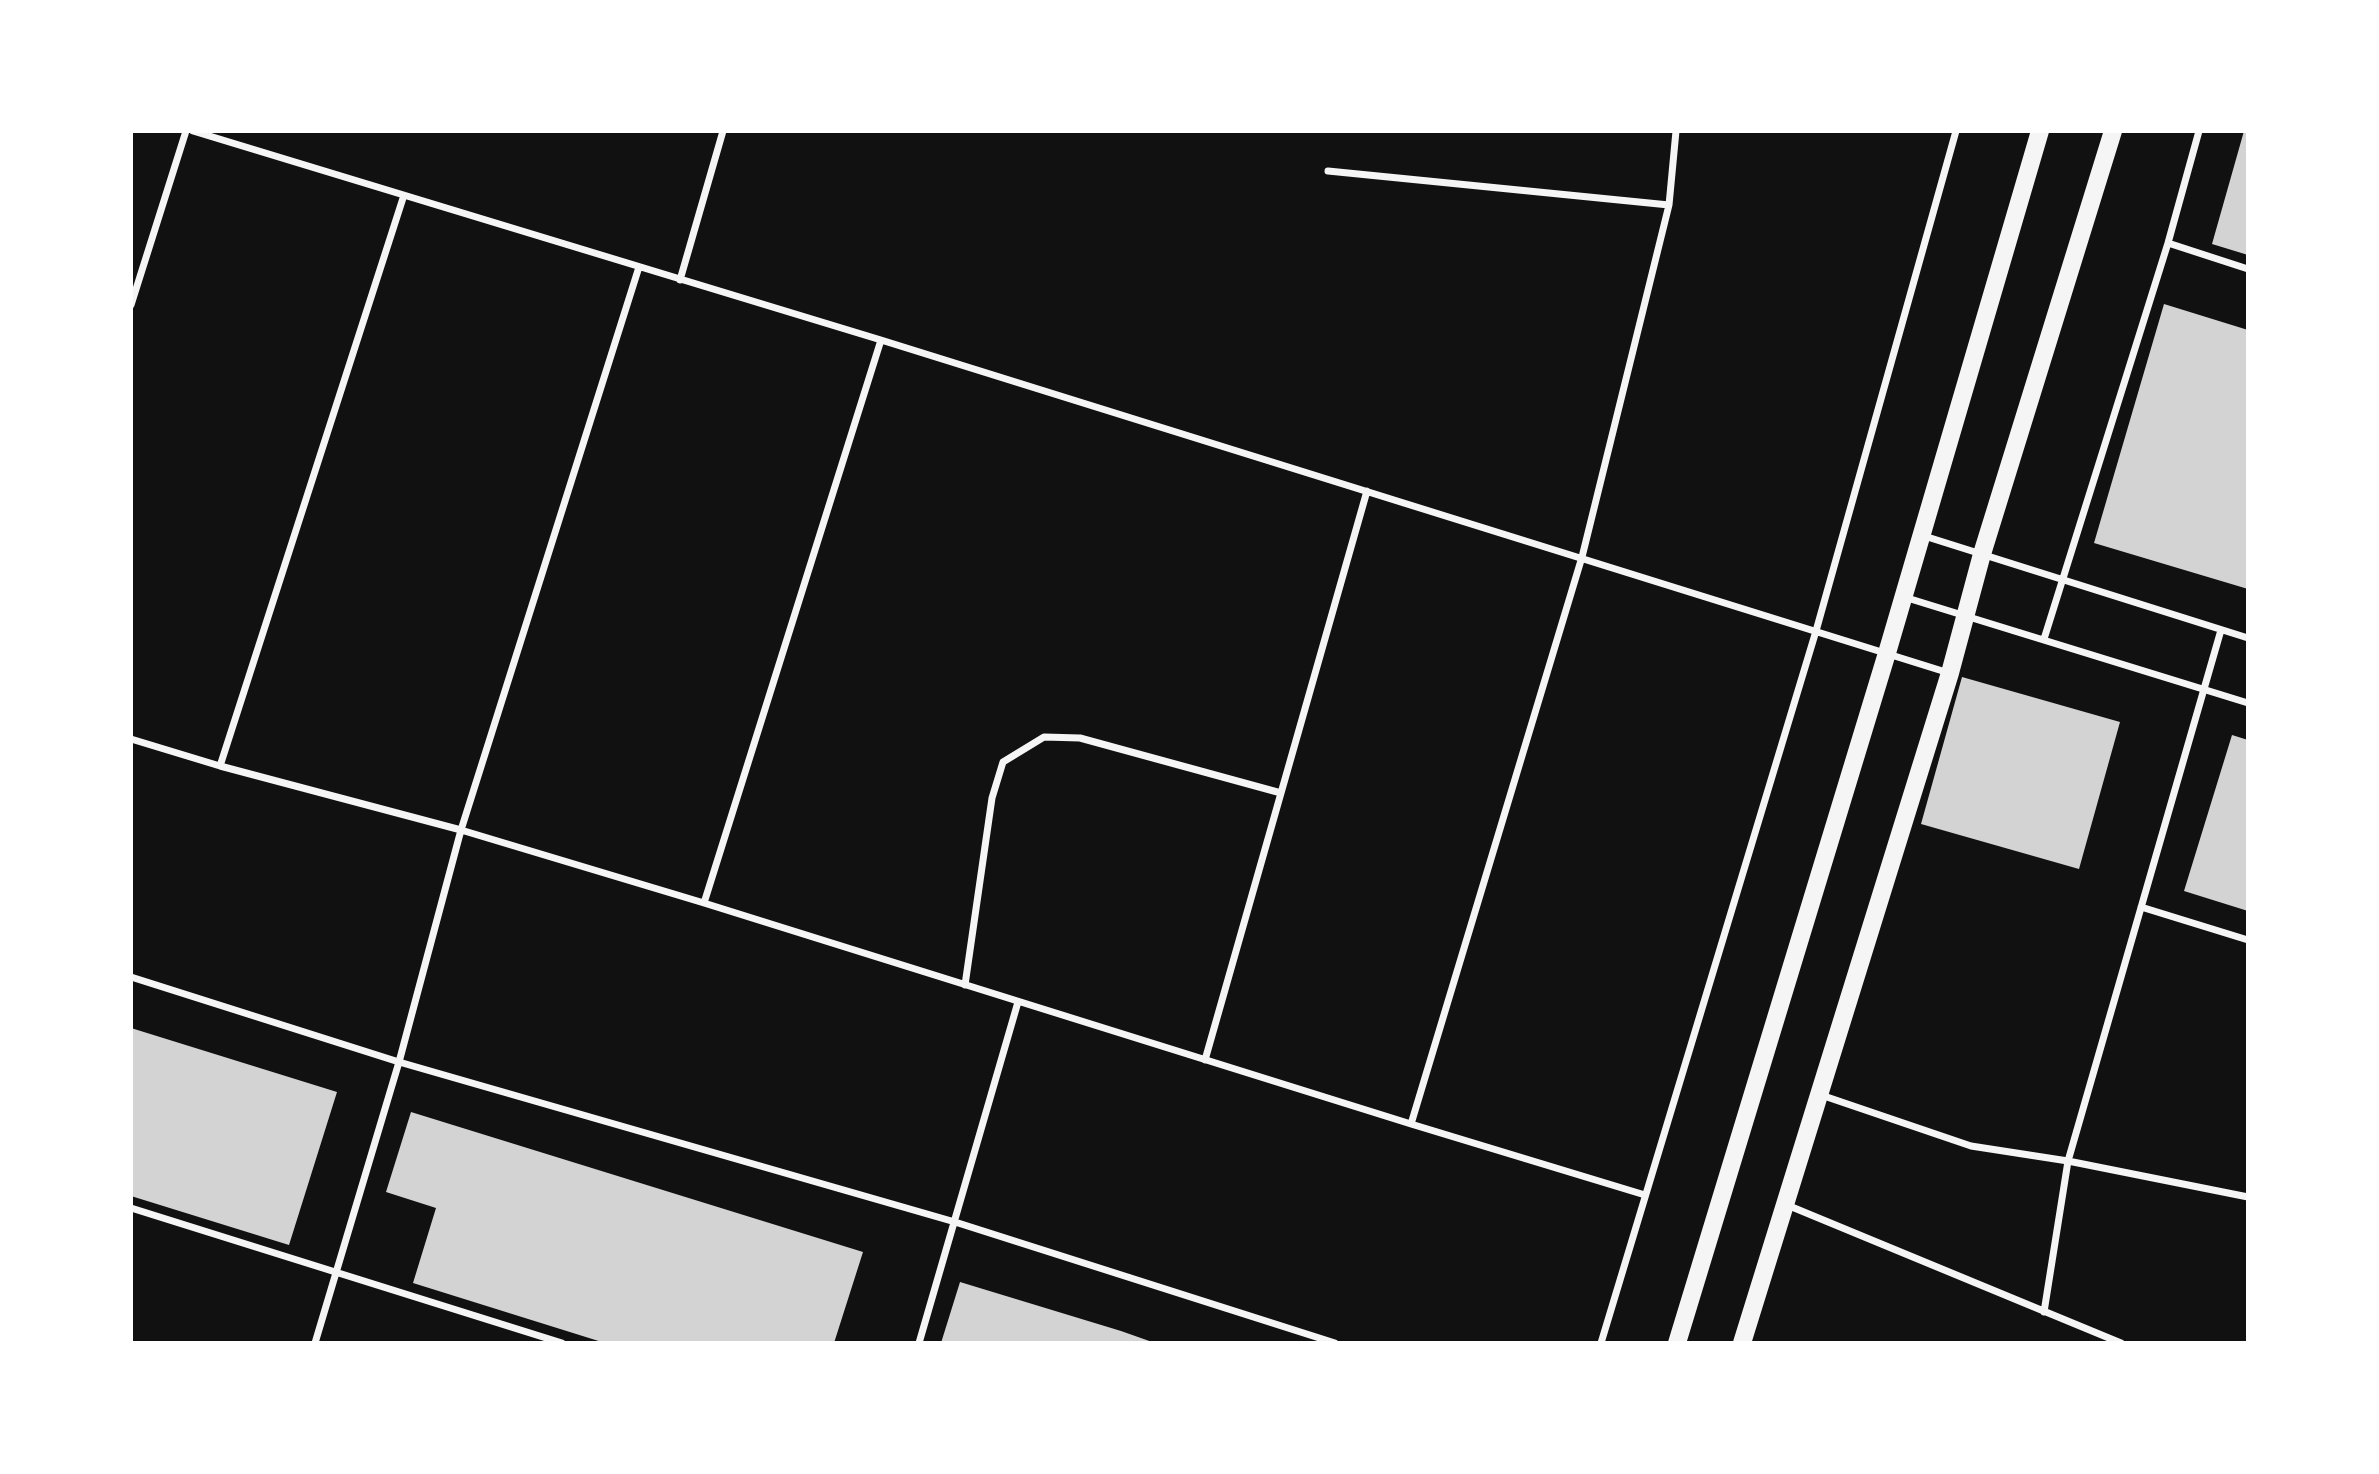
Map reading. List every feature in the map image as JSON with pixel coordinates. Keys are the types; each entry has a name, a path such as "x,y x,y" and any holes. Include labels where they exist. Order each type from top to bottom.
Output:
{"main road":[{"path":"1677,1343 1922,535 2040,131"},
{"path":"1742,1343 1821,1095 1950,673 1982,554 2113,131"}],"street":[{"path":"131,305 186,131"},
{"path":"193,131 881,340 1950,673"},
{"path":"680,280 723,131"},
{"path":"1411,1124 1582,557 1669,205 1676,131"},
{"path":"1601,1343 1816,631 1956,131"},
{"path":"2044,639 2168,243 2199,131"},
{"path":"1328,171 1669,205"},
{"path":"220,766 404,195"},
{"path":"2168,243 2248,269"},
{"path":"315,1343 398,1062 461,830 639,267"},
{"path":"704,903 881,340"},
{"path":"1205,1060 1367,491"},
{"path":"1922,535 2248,638"},
{"path":"1903,596 2248,703"},
{"path":"2044,1312 2068,1161 2221,630"},
{"path":"965,985 992,798 1003,762 1044,737 1080,738 1281,793"},
{"path":"131,739 220,766 461,830 704,903 1645,1195"},
{"path":"2141,906 2248,940"},
{"path":"131,977 398,1062 955,1222 1335,1343"},
{"path":"919,1343 1018,1002"},
{"path":"1821,1095 1971,1146 2068,1161 2248,1197"},
{"path":"1786,1205 2121,1343"},
{"path":"131,1209 562,1343"}],"building":[{"path":"2244,131 2248,131 2248,255 2212,244"},
{"path":"2164,304 2248,330 2248,589 2094,543"},
{"path":"1962,677 2120,722 2079,869 1921,824"},
{"path":"2232,735 2248,740 2248,911 2184,891"},
{"path":"131,1028 337,1092 289,1245 131,1196"},
{"path":"411,1112 863,1252 834,1343 605,1343 413,1283 436,1208 386,1192"},
{"path":"960,1282 1121,1331 1155,1343 941,1343"}]}
